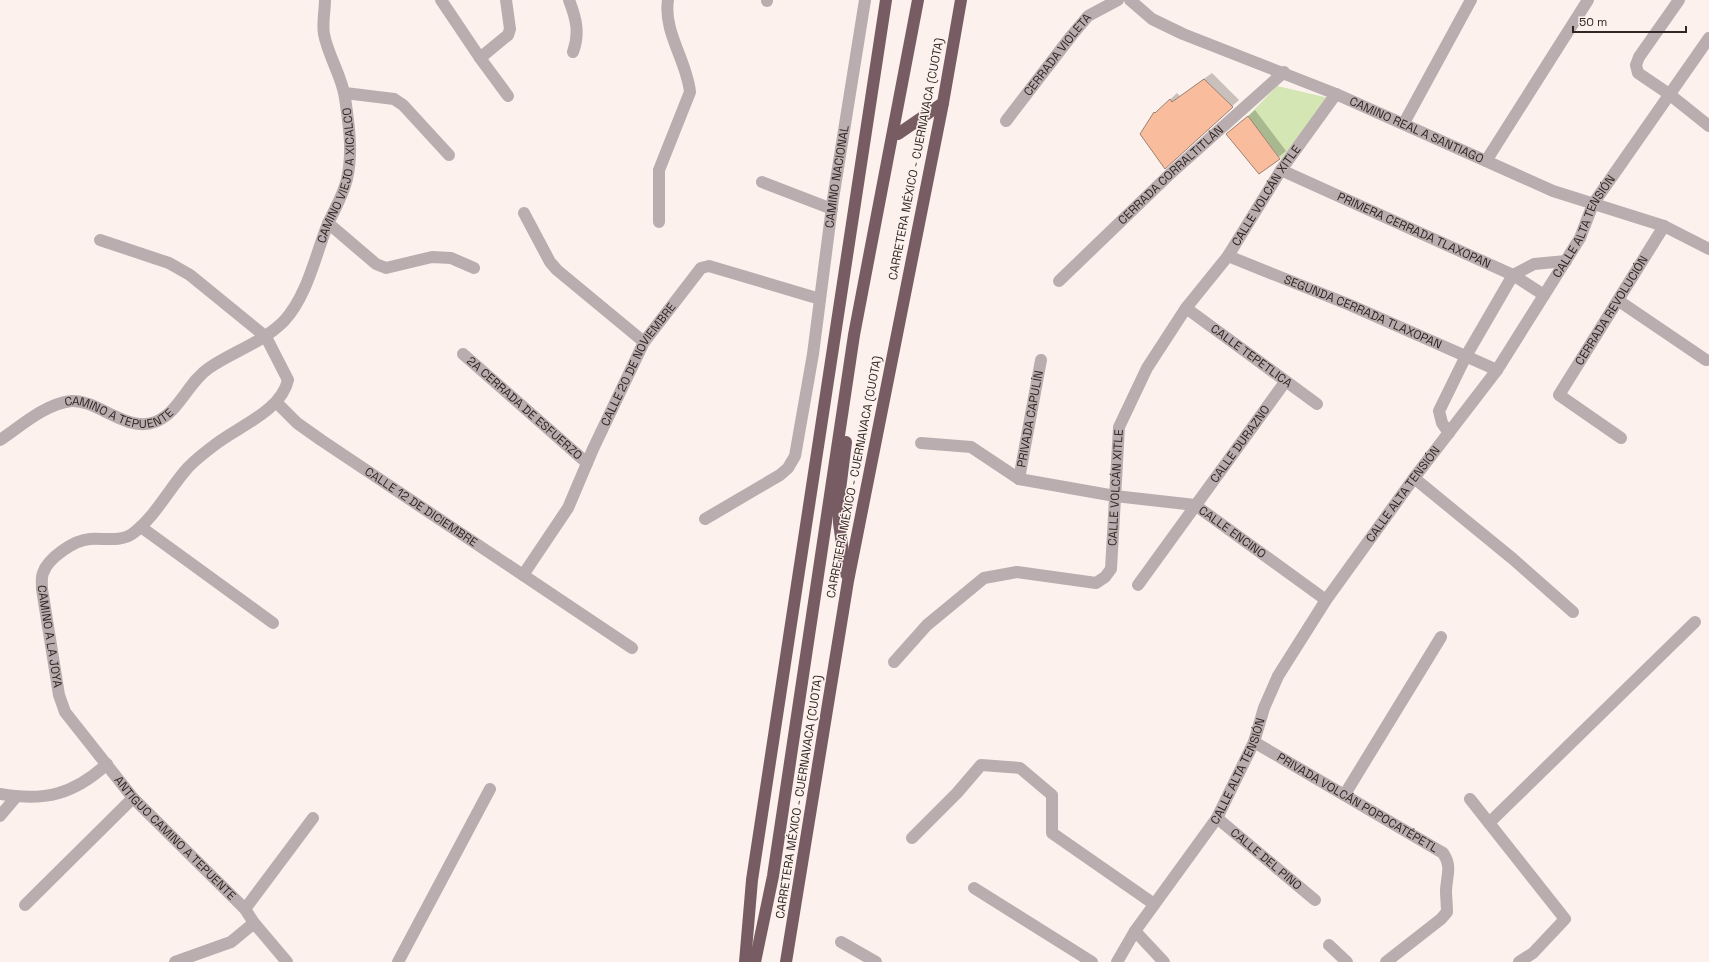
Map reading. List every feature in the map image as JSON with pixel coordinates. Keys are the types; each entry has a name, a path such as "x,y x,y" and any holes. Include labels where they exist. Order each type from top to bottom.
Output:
{"highway":[{"path":"745,962 752,880 886,0"},
{"path":"755,962 773,876 854,335 918,0"},
{"path":"848,581 840,534 839,498 860,325 924,0"},
{"name":"CARRETERA MÉXICO - CUERNAVACA (CUOTA)","path":"786,962 848,581 943,103 961,0"},
{"path":"898,134 943,103"}],"street":[{"name":"CAMINO VIEJO A XICALCO","path":"266,337 284,320 296,303 306,283 328,224 337,207 348,172 351,144 344,92 324,34 325,0"},
{"path":"441,0 480,58 508,96"},
{"path":"480,58 508,35 510,29 506,0"},
{"path":"569,0 578,30 577,42 573,52"},
{"path":"659,222 659,170 690,92 689,78 677,51 666,12 668,0"},
{"name":"CAMINO NACIONAL","path":"705,519 780,475 788,468 795,456 813,354 832,209 866,0"},
{"name":"CERRADA VIOLETA","path":"1006,121 1088,16 1118,0"},
{"name":"CAMINO REAL A SANTIAGO","path":"1130,0 1152,19 1176,31 1284,72 1336,94 1553,191 1664,226 1709,249"},
{"path":"1404,124 1471,0"},
{"path":"1486,161 1588,0"},
{"path":"1679,0 1639,57 1636,65 1638,73 1669,94 1709,126"},
{"name":"CALLE ALTA TENSIÓN","path":"1117,962 1135,931 1217,818 1254,742 1264,708 1278,676 1326,600 1414,478 1497,370 1580,238 1593,204 1709,38"},
{"name":"CERRADA CORRALTITLÁN","path":"1059,281 1170,174 1284,72"},
{"path":"344,92 394,99 403,105 449,155"},
{"name":"CALLE VOLCÁN XITLE","path":"894,662 927,625 984,578 1017,572 1096,583 1105,577 1111,569 1119,428 1147,368 1186,308 1228,256 1282,170 1336,94"},
{"name":"PRIMERA CERRADA TLAXOPAN","path":"1282,170 1513,275 1544,295"},
{"path":"762,182 832,209"},
{"path":"524,213 550,262 567,280 644,342"},
{"path":"328,224 376,264 386,268 432,258 451,258 474,268"},
{"name":"CERRADA REVOLUCIÓN","path":"1621,438 1559,395 1619,301 1664,226"},
{"path":"100,240 169,262 217,296 266,337 288,380 286,391 277,403"},
{"name":"SEGUNDA CERRADA TLAXOPAN","path":"1228,256 1350,305 1497,370"},
{"path":"1449,432 1442,423 1439,411 1466,356 1513,275 1534,264 1566,261"},
{"name":"CALLE 20 DE NOVIEMBRE","path":"523,575 568,508 587,463 644,342 701,268 709,266 820,299"},
{"path":"1619,301 1706,360"},
{"name":"CALLE TEPETLICA","path":"1186,308 1317,404"},
{"name":"CAMINO A TEPUENTE","path":"0,440 51,407 72,401 87,404 110,415 140,424 154,423 167,415 195,381 209,368 266,337"},
{"name":"2A CERRADA DE ESFUERZO","path":"463,354 587,463"},
{"name":"PRIVADA CAPULÍN","path":"1019,479 1040,360"},
{"name":"CALLE DURAZNO","path":"1138,585 1285,382"},
{"name":"CAMINO A LA JOYA","path":"65,712 59,696 42,588 43,573 63,550 73,544 89,539 115,539 130,536 141,527 186,469 214,446 277,403"},
{"name":"CALLE 12 DE DICIEMBRE","path":"277,403 297,423 321,440 632,648"},
{"name":"CALLE ENCINO","path":"921,443 971,447 1019,479 1115,496 1195,505 1326,600"},
{"path":"1414,478 1513,559 1573,612"},
{"path":"141,527 273,623"},
{"path":"1489,823 1695,622"},
{"path":"1345,794 1441,637"},
{"name":"ANTIGUO CAMINO A TEPUENTE","path":"65,712 133,798 245,909 254,923 287,962"},
{"name":"PRIVADA VOLCÁN POPOCATÉPETL","path":"1254,742 1345,794 1443,853 1448,860 1450,866 1446,891 1447,912 1441,919 1386,962"},
{"path":"0,794 16,797 37,796 68,791 91,778 107,764"},
{"path":"912,838 957,793 981,765 1020,768 1052,795 1052,833 1154,904"},
{"path":"398,962 490,789"},
{"path":"0,816 16,797"},
{"path":"25,905 133,798"},
{"path":"1470,799 1565,919 1533,953 1519,962"},
{"path":"245,909 314,818"},
{"name":"CALLE DEL PINO","path":"1217,818 1315,900"},
{"path":"974,888 1092,962"},
{"path":"175,962 231,942 254,923"},
{"path":"1135,931 1164,962"},
{"path":"841,942 876,962"},
{"path":"1329,945 1347,962"}],"green space":[{"path":"1277,86 1329,98 1281,159 1248,116"}],"building":[{"path":"1204,79 1233,107 1165,169 1140,134 1154,112 1155,113 1170,99 1172,102"},
{"path":"1248,116 1280,159 1259,174 1226,134"}]}
